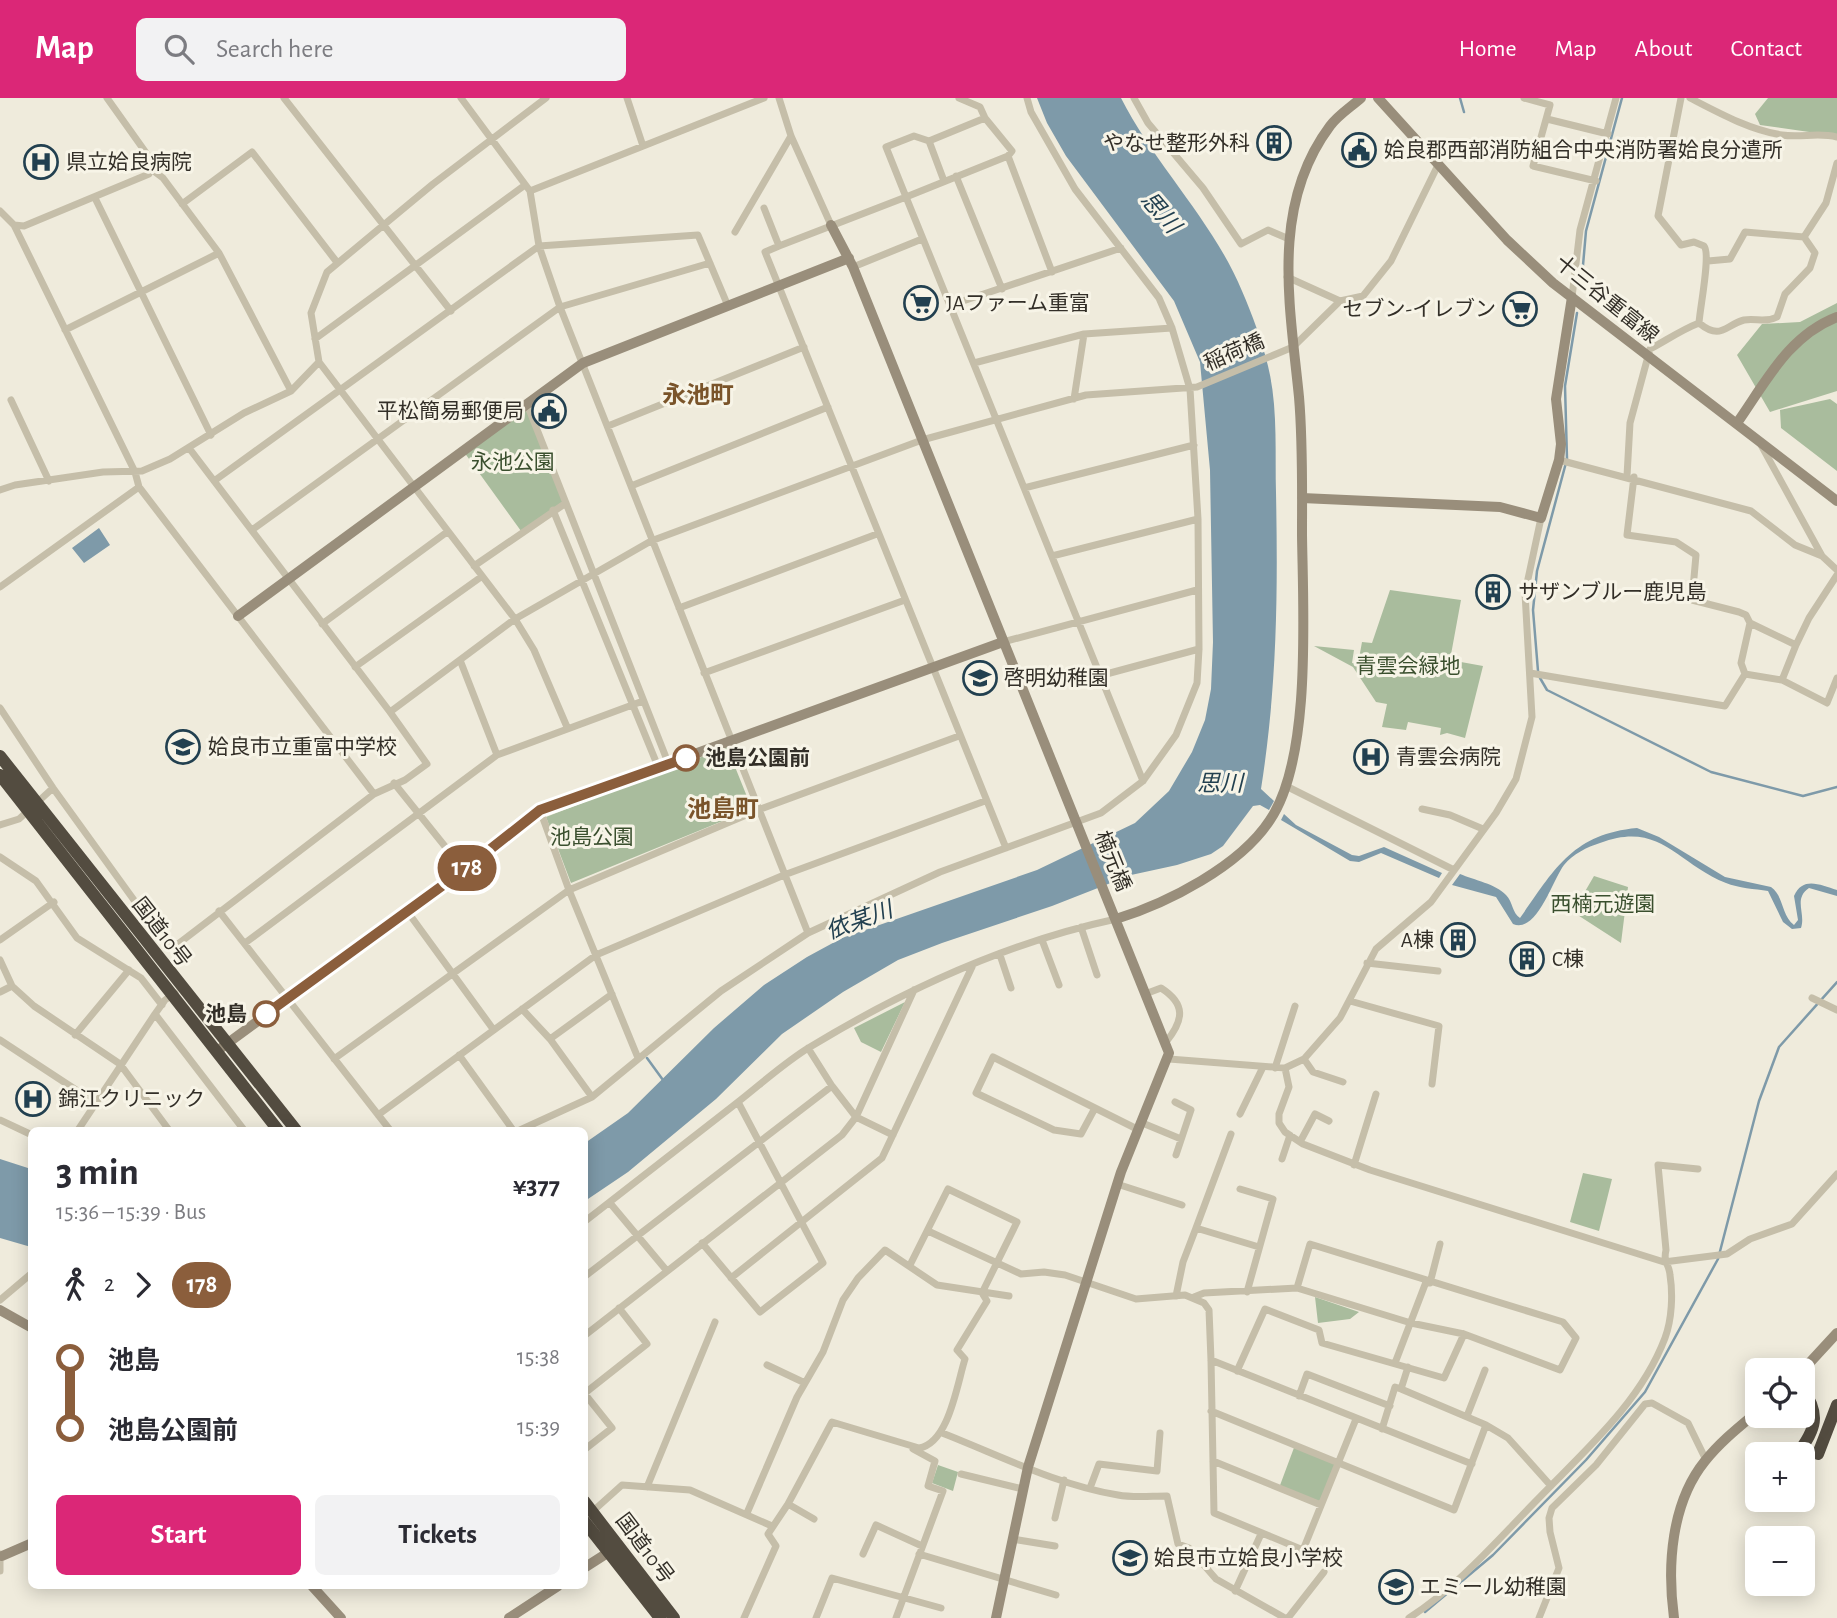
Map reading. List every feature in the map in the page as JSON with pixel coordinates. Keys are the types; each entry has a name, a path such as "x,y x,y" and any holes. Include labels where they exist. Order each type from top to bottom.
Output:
{"highway":[{"name":"国道10号","path":"0,756 32,807 177,992 293,1127"},
{"name":"国道10号","path":"0,775 32,807"},
{"name":"国道10号","path":"222,1047 276,1127"},
{"path":"1818,1454 1837,1405"},
{"name":"国道10号","path":"588,1512 674,1618"},
{"name":"国道10号","path":"588,1513 609,1552 660,1618"}],"street":[{"path":"107,98 149,158 151,169 163,178 219,253 291,391"},
{"path":"284,98 451,311"},
{"path":"461,98 527,188 539,246 561,307 651,541 808,933"},
{"path":"546,98 337,261 327,271 311,313 319,362 515,619 534,650 567,727"},
{"path":"627,98 643,146"},
{"path":"315,339 527,188 764,98"},
{"path":"779,98 791,136 831,225"},
{"path":"960,98 980,107 985,118 1012,151 1008,156 765,252 1006,848"},
{"path":"527,1127 592,1097 721,991 808,933 886,895 1101,813 1143,781 1165,753 1188,710 1197,683 1199,649 1193,388 1159,298 1058,163 1027,98"},
{"path":"1134,98 1148,123 1203,188 1241,244 1268,230 1289,239"},
{"path":"588,1219 808,1048 914,990 1000,955 1186,887 1245,850 1271,819 1286,786 1303,673 1300,411 1289,348 1289,239 1302,178 1317,146 1332,124 1361,98"},
{"name":"十三谷重富線","path":"1378,98 1507,240 1572,298 1837,500"},
{"path":"1524,98 1550,105 1533,166 1596,181"},
{"path":"996,1618 1028,1467 1117,1184 1156,1080 1169,1059 1285,1069 1304,1059 1340,1017 1367,963 1398,928 1432,902 1509,794 1522,760 1532,717 1525,593 1541,518 1559,460 1561,444 1556,399 1580,230 1596,181 1616,98"},
{"path":"1681,98 1658,216 1681,245 1694,242 1704,246 1709,261 1703,273 1699,323"},
{"path":"1690,98 1738,122 1762,130 1783,135 1812,133 1837,137"},
{"path":"985,118 929,141 914,136 886,147 1143,781"},
{"path":"1547,119 1608,134"},
{"path":"735,232 791,136"},
{"path":"929,141 944,181"},
{"path":"182,204 252,152 337,261"},
{"path":"1008,156 1052,272"},
{"path":"1804,237 1826,203 1837,163"},
{"path":"1289,348 1340,301 1363,296 1391,261 1438,165"},
{"path":"14,225 24,226 144,178 151,169"},
{"path":"956,176 1002,289"},
{"path":"95,198 211,435"},
{"path":"764,208 779,246"},
{"path":"0,211 14,225 135,472 139,487 374,794"},
{"name":"楠元橋","path":"831,225 851,262 1166,1042 1169,1059"},
{"path":"1709,261 1730,259 1745,232 1804,237"},
{"path":"214,481 539,246 698,234 728,306"},
{"path":"1796,645 1750,623 1746,615 1692,600 1696,555 1676,542 1627,535 1630,423 1650,349 1668,340 1673,333 1699,323 1716,331 1727,331 1744,320 1770,321 1777,317 1789,288 1810,268 1813,260 1815,253 1804,237"},
{"path":"238,616 583,363 728,306 922,239"},
{"path":"951,305 1121,248"},
{"path":"65,330 219,253"},
{"path":"252,530 561,307 710,263"},
{"path":"1287,277 1340,301"},
{"path":"1737,423 1787,351 1801,337 1837,317"},
{"path":"974,363 1084,334 1172,328"},
{"path":"1074,398 1084,334"},
{"path":"608,426 804,347"},
{"name":"稲荷橋","path":"390,712 515,619 651,541 922,440 1074,398 1193,388 1289,348"},
{"path":"1,488 103,472 135,472 190,448 244,413 291,391 319,362"},
{"path":"11,400 49,481"},
{"path":"527,404 643,701 664,767"},
{"path":"632,486 828,407"},
{"path":"1760,443 1822,556 1837,573 1809,618 1782,680"},
{"path":"1024,488 1194,445"},
{"path":"0,708 53,788 165,943 178,944 374,794 405,780 427,764 190,448"},
{"path":"1559,460 1630,476 1751,510 1795,545 1822,556"},
{"path":"0,587 139,487"},
{"path":"1302,498 1500,507 1541,518"},
{"path":"474,566 566,503"},
{"path":"553,510 634,704 664,767"},
{"path":"1052,556 1198,519"},
{"path":"322,624 447,532"},
{"path":"679,608 877,534"},
{"path":"355,667 481,577"},
{"path":"222,1047 464,870 540,810 933,670 1003,642 1197,590"},
{"path":"704,673 905,600"},
{"path":"1745,674 1741,663 1750,623"},
{"path":"1099,676 1199,649"},
{"path":"460,660 496,755"},
{"path":"1531,673 1725,706 1745,674"},
{"path":"1745,674 1782,680 1827,703 1837,678"},
{"path":"245,943 496,755 643,701"},
{"path":"334,1059 569,890 758,810 959,736"},
{"path":"394,783 464,870"},
{"path":"1286,786 1454,870"},
{"path":"0,825 19,820 53,788"},
{"path":"378,1115 596,955 784,875 985,801"},
{"path":"1422,808 1450,815 1483,829"},
{"path":"540,810 569,890 638,1058"},
{"path":"0,857 36,881 54,902 77,938 141,978 162,1005"},
{"path":"0,940 54,902"},
{"path":"219,911 388,1127"},
{"path":"407,911 493,1030"},
{"path":"1081,927 1097,975"},
{"path":"1042,940 1059,985"},
{"path":"1000,955 1012,988"},
{"path":"0,960 12,986 34,1006 120,1064 167,1127"},
{"path":"1367,963 1438,971"},
{"path":"731,1278 876,1165 893,1135 973,966"},
{"path":"75,1035 129,970"},
{"path":"0,992 12,986"},
{"path":"1145,994 1161,988 1176,997 1180,1005 1173,1033 1166,1042"},
{"path":"588,1332 842,1135 856,1116 914,990"},
{"path":"80,1127 155,1014 177,992"},
{"path":"550,1039 611,994"},
{"path":"1814,998 1822,1005 1837,1010"},
{"path":"1350,1001 1439,1026 1432,1084"},
{"path":"1275,1068 1295,1006"},
{"path":"522,1009 550,1039 592,1097"},
{"path":"155,1014 242,1127"},
{"path":"0,1041 96,1103"},
{"path":"808,1048 832,1086 856,1116 893,1135"},
{"path":"459,1055 511,1127"},
{"path":"1094,1108 1081,1134 1054,1130 976,1093 993,1057 1094,1108 1138,1126 1181,1139"},
{"path":"1304,1059 1312,1072 1343,1082"},
{"path":"1240,1114 1263,1067"},
{"path":"1285,1069 1289,1087 1279,1114 1279,1123 1300,1142 1354,1165 1664,1262 1726,1254 1750,1238 1792,1224 1837,1174"},
{"path":"588,1274 832,1086"},
{"path":"1354,1165 1376,1094"},
{"path":"702,1243 760,1312 822,1263 738,1102"},
{"path":"1175,1102 1191,1110 1176,1156"},
{"path":"1300,1142 1315,1114 1329,1121"},
{"path":"0,1119 28,1133"},
{"path":"1176,1296 1183,1262 1231,1134"},
{"path":"1282,1159 1290,1135"},
{"path":"1415,1617 1478,1562 1550,1486 1588,1451 1635,1392 1661,1346 1671,1313 1671,1276 1664,1262 1666,1250 1658,1165 1698,1169"},
{"path":"1117,1184 1182,1205"},
{"path":"910,1265 948,1189 1017,1222 982,1293"},
{"path":"1240,1189 1273,1199 1247,1292"},
{"path":"610,1203 667,1271"},
{"path":"1196,1228 1259,1247"},
{"path":"928,1231 1021,1274 1044,1272 1136,1299 1297,1288 1411,1323 1464,1334 1560,1370 1576,1338 1563,1321 1310,1244 1297,1288"},
{"path":"1395,1363 1428,1282 1440,1244"},
{"path":"747,1513 805,1383 823,1352 843,1300 872,1262 885,1250 937,1285 1009,1296"},
{"path":"28,1277 0,1308 28,1326"},
{"path":"744,1618 776,1546 768,1534 788,1504 832,1422 909,1446 925,1447 942,1433 965,1359 957,1350 987,1301 982,1293"},
{"path":"1194,1297 1209,1310 1214,1513 1303,1550 1356,1419"},
{"path":"588,1391 647,1344 620,1308"},
{"path":"1237,1371 1265,1309 1319,1330 1322,1342 1444,1378 1464,1334"},
{"path":"648,1487 715,1322"},
{"path":"1814,1358 1837,1333"},
{"path":"1211,1360 1472,1464"},
{"path":"766,1366 805,1383"},
{"path":"1401,1389 1408,1367"},
{"path":"1467,1416 1485,1370"},
{"path":"1299,1396 1307,1374 1390,1406"},
{"path":"1382,1429 1395,1387 1401,1389 1467,1416 1508,1438 1550,1486"},
{"path":"1635,1392 1645,1404"},
{"path":"588,1397 612,1428 588,1446"},
{"path":"1539,1618 1559,1568 1550,1532 1552,1508 1596,1465 1645,1404 1652,1403 1688,1423 1706,1460"},
{"path":"1211,1411 1454,1510 1486,1425"},
{"path":"1674,1618 1673,1553 1679,1512 1686,1492 1706,1460 1745,1423"},
{"path":"942,1433 1090,1488 1119,1496 1167,1496 1178,1544 1189,1548 1216,1579 1287,1618 1324,1572"},
{"path":"1090,1488 1099,1464 1157,1471 1160,1433"},
{"path":"896,1618 943,1491 928,1486 935,1461 922,1457 909,1446"},
{"path":"1213,1461 1321,1505"},
{"path":"961,1474 1023,1489"},
{"path":"1055,1518 1064,1480"},
{"path":"588,1510 622,1485 690,1490 772,1526"},
{"path":"788,1504 814,1519"},
{"path":"863,1554 876,1525 921,1550 1004,1580 1056,1595"},
{"path":"1235,1591 1261,1534"},
{"path":"1012,1539 1055,1546"},
{"path":"0,1571 1,1554 28,1544"},
{"path":"588,1565 609,1552"},
{"path":"816,1618 832,1578 941,1608"},
{"path":"315,1589 341,1618"},
{"path":"509,1618 553,1589"}],"green space":[{"path":"1768,98 1837,98 1837,136 1760,125 1755,114"},
{"path":"1837,303 1837,391 1770,412 1737,355 1762,324 1800,322"},
{"path":"1830,399 1837,404 1837,471 1781,428 1780,410"},
{"name":"永池公園","path":"527,404 566,503 521,531 464,452"},
{"name":"青雲会緑地","path":"1390,590 1461,600 1450,660 1483,666 1465,738 1447,733 1440,735 1441,728 1408,722 1406,730 1382,727 1387,704 1376,702 1353,667 1314,646 1354,650 1352,663 1358,664 1362,642 1372,643"},
{"name":"池島公園","path":"727,747 752,809 571,883 546,817"},
{"name":"西楠元遊園","path":"1594,876 1628,887 1621,943 1573,912"},
{"path":"905,1002 881,1052 861,1042 854,1028"},
{"path":"1583,1173 1612,1179 1599,1231 1570,1222"},
{"path":"1315,1297 1359,1312 1350,1319 1318,1323"},
{"path":"1295,1445 1339,1462 1321,1505 1279,1488"},
{"path":"938,1465 958,1472 953,1491 932,1483"}],"water":[{"name":"思川","path":"1037,98 1121,98 1150,147 1200,217 1230,265 1260,337 1273,397 1277,568 1270,714 1261,789 1274,801 1269,810 1260,805 1253,806 1223,846 1211,854 1131,875 898,960 843,992 782,1034 716,1099 628,1172 588,1199 588,1141 628,1113 714,1028 764,985 842,938 1037,870 1135,823 1169,791 1192,752 1205,720 1211,689 1213,642 1210,470 1200,362 1174,301 1066,156 1047,123"},
{"path":"99,528 110,545 84,563 72,548"},
{"path":"1284,814 1296,825 1352,855 1359,856 1384,847 1442,873 1439,878 1381,853 1359,862 1350,861 1281,820"},
{"path":"1637,828 1659,837 1725,877 1771,887 1794,925 1798,920 1794,896 1802,886 1824,886 1837,890 1837,896 1809,888 1804,892 1801,902 1801,928 1792,929 1783,922 1768,891 1726,883 1667,847 1638,837 1621,837 1600,843 1572,857 1564,865 1537,913 1522,925 1513,924 1496,897 1452,885 1460,874 1497,888 1508,898 1520,918 1555,870 1580,846 1615,832"},
{"path":"0,1159 28,1168 28,1246 0,1238"}],"waterway":[{"path":"1460,98 1464,112"},
{"path":"1581,288 1586,231 1622,98"},
{"path":"1538,671 1533,610 1537,571 1567,459 1565,386 1577,313"},
{"path":"1540,678 1547,690 1711,772 1803,796 1837,787"},
{"path":"1425,1612 1493,1555 1586,1460 1645,1392 1718,1259 1759,1101 1779,1047 1837,982"},
{"path":"647,1058 663,1080"}],"bus line":[{"name":"178","path":"266,1014 464,870 540,810 686,758"}],"place":[{"name":"やなせ整形外科","path":"1274,143"},
{"name":"姶良郡西部消防組合中央消防署姶良分遣所","path":"1359,150"},
{"name":"県立姶良病院","path":"41,162"},
{"name":"JAファーム重富","path":"921,303"},
{"name":"セブン-イレブン","path":"1520,309"},
{"name":"平松簡易郵便局","path":"549,411"},
{"name":"サザンブルー鹿児島","path":"1493,592"},
{"name":"啓明幼稚園","path":"980,678"},
{"name":"姶良市立重富中学校","path":"183,747"},
{"name":"青雲会病院","path":"1371,757"},
{"name":"池島公園前","path":"686,758"},
{"name":"A棟","path":"1458,940"},
{"name":"C棟","path":"1527,959"},
{"name":"池島","path":"266,1014"},
{"name":"錦江クリニック","path":"33,1099"},
{"name":"姶良市立姶良小学校","path":"1130,1558"},
{"name":"エミール幼稚園","path":"1396,1587"}],"district":[{"name":"永池町","path":"698,395"},
{"name":"池島町","path":"723,809"}],"water label":[{"name":"依某川","path":"859,920"}]}
